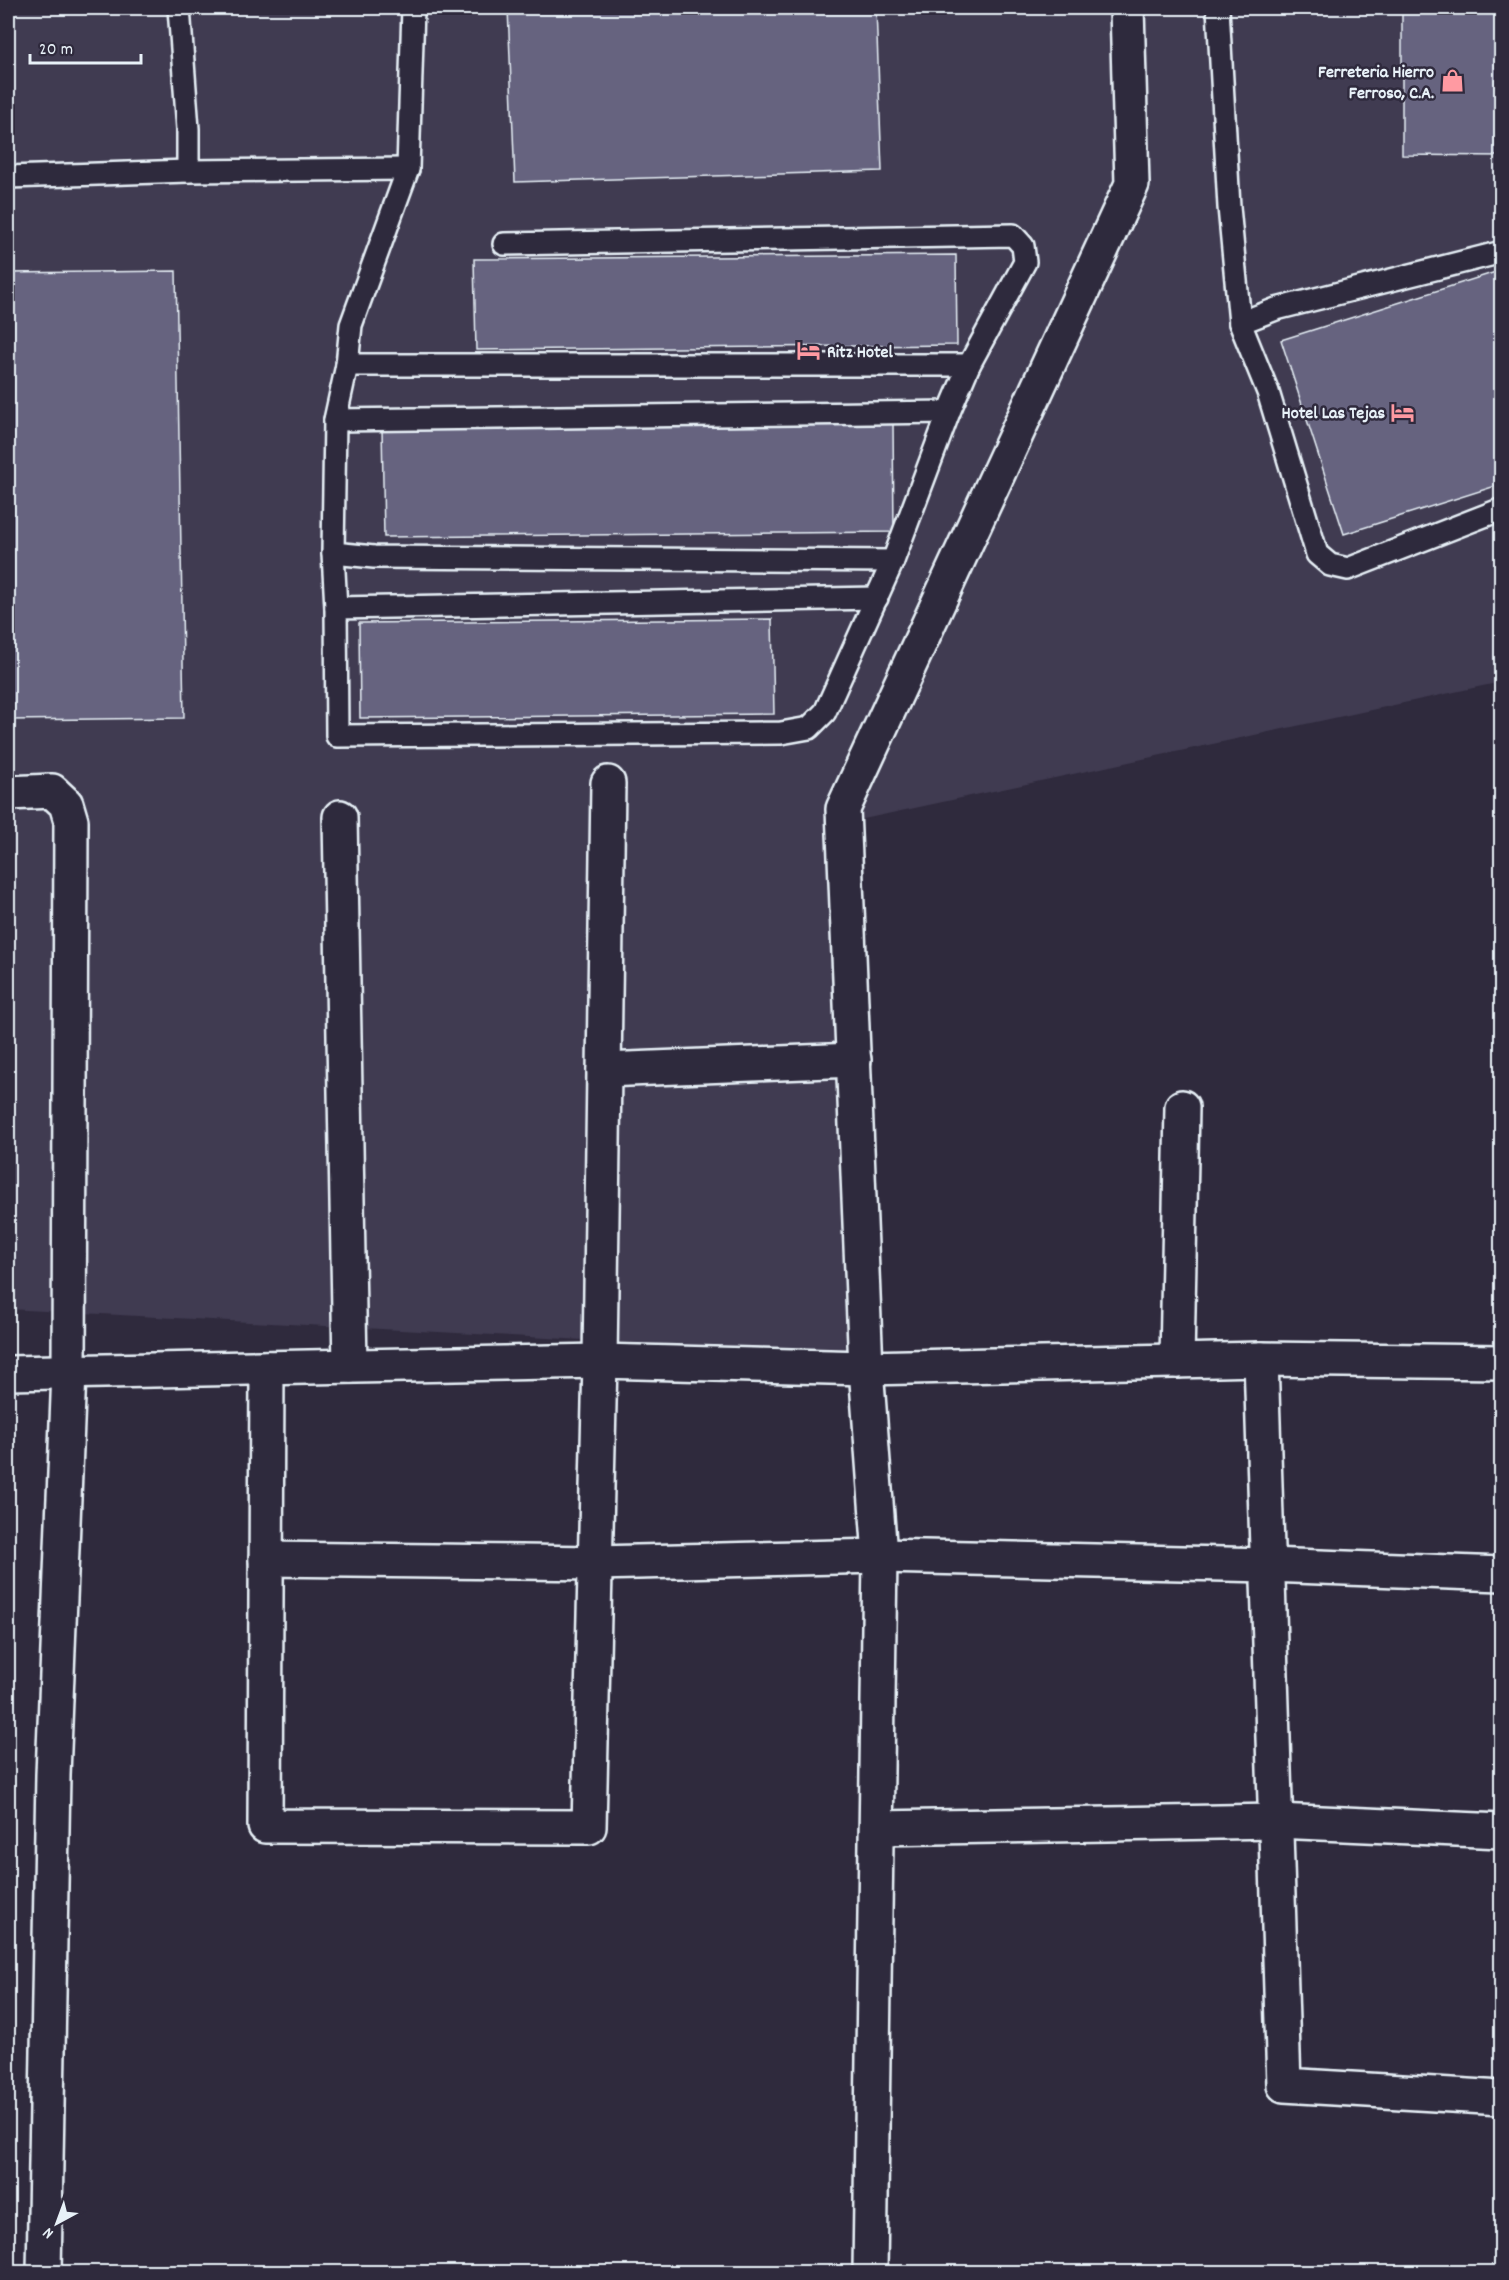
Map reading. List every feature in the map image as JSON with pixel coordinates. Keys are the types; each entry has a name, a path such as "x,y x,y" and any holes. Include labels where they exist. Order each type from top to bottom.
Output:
{"street":[{"path":"870,2272 880,1556 866,1368 843,809 1132,184 1127,8"},
{"path":"267,1368 265,1826 589,1827 600,1361 608,783"},
{"path":"8,793 52,791 66,804 71,820 69,1372 53,1775 45,2272"},
{"path":"340,817 350,1366"},
{"path":"604,1070 854,1060"},
{"path":"1177,1361 1182,1107"},
{"path":"8,1373 600,1361 866,1368 1262,1359 1502,1362"},
{"path":"1262,1359 1284,2085 1502,2098"},
{"path":"266,1559 596,1563 880,1556 1268,1565 1502,1574"},
{"path":"877,1828 1276,1821 1502,1831"}],"lane":[{"path":"179,8 188,129 188,171"},
{"path":"413,8 408,170 351,325 347,365 335,420 333,553 337,736 781,733 809,728 825,712 893,561 969,364 1025,262 1023,246 1013,235 504,244"},
{"path":"1218,8 1229,207 1240,323 1268,392 1317,554 1330,566 1348,569 1502,510"},
{"path":"8,177 188,171 408,170"},
{"path":"1240,323 1276,309 1502,252"},
{"path":"347,365 969,364"},
{"path":"335,420 949,412"},
{"path":"333,553 374,557 893,561"},
{"path":"336,608 877,597"}],"shaded area":[{"path":"8,8 1501,8 1501,682 859,820 884,1356 8,1309"}],"building":[{"path":"508,8 876,8 882,171 515,182"},
{"name":"Ferreteria Hierro Ferroso, C.A.","path":"1402,8 1502,8 1502,156 1402,155"},
{"path":"956,255 957,345 476,350 474,259"},
{"name":"Hotel Las Tejas","path":"1502,270 1502,484 1344,534 1281,340"},
{"path":"176,271 184,718 8,720 8,273"},
{"path":"893,423 894,532 384,537 382,428"},
{"path":"772,619 774,714 360,718 359,623"}],"place":[{"name":"Ferreteria Hierro Ferroso, C.A.","path":"1452,81"},
{"name":"Ritz Hotel","path":"809,351"},
{"name":"Hotel Las Tejas","path":"1403,412"}]}
